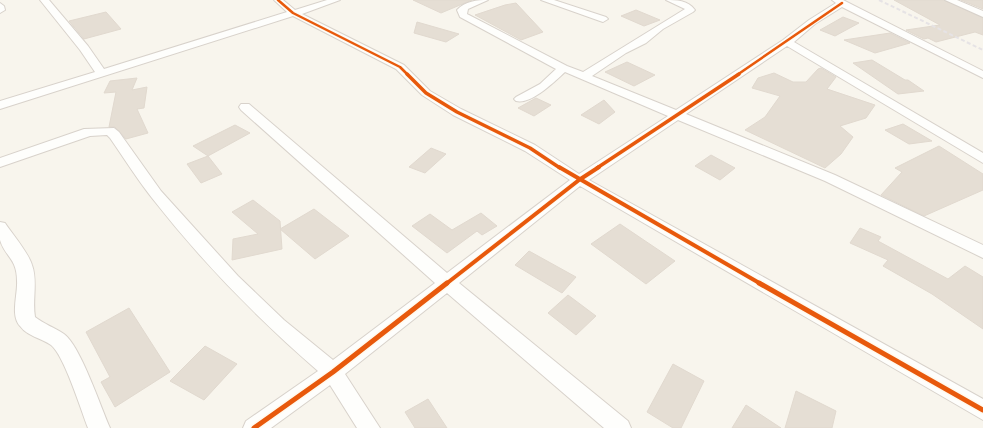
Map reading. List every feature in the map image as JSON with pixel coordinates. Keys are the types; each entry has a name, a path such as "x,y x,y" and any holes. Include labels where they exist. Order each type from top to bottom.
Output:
{"street":[{"path":"44,0 84,48 101,73"},
{"path":"278,0 293,13 400,67 426,93 472,120 530,148 579,180 983,410"},
{"path":"0,105 336,0"},
{"path":"484,0 464,7 462,10 464,15 563,68 678,113 830,178 983,252"},
{"path":"545,0 603,19"},
{"path":"584,76 622,51 646,38 660,26 690,10 688,7 670,0"},
{"path":"949,0 983,14"},
{"path":"254,428 333,372 579,180 787,42 839,1 983,75"},
{"path":"787,42 983,159"},
{"path":"520,99 544,86 563,68"},
{"path":"245,107 447,283 620,428"},
{"path":"0,163 88,132 110,130 156,194 232,281 278,325 333,372 370,428"},
{"path":"0,228 24,265 26,282 24,305 26,321 41,332 58,340 69,355 99,428"}],"building":[{"path":"413,0 472,0 441,13"},
{"path":"894,0 944,0 983,18 983,35 975,32 936,42 928,38 924,39 906,30 940,25"},
{"path":"961,0 983,0 983,9"},
{"path":"516,3 543,32 521,40 475,15 505,5"},
{"path":"636,10 660,20 644,26 621,16"},
{"path":"106,12 121,29 84,39 69,21"},
{"path":"843,17 859,23 835,36 820,30"},
{"path":"417,22 459,34 446,42 414,33"},
{"path":"890,33 910,43 875,53 844,40"},
{"path":"872,60 905,80 908,80 924,91 898,94 853,63"},
{"path":"627,62 655,75 634,86 605,72"},
{"path":"821,68 836,77 827,89 875,105 866,118 840,126 853,137 841,154 825,168 745,130 765,117 780,96 752,88 758,78 774,73 793,82 806,82 818,69"},
{"path":"137,78 132,90 147,87 144,108 137,109 148,133 126,139 115,127 109,127 116,92 104,93 110,81"},
{"path":"536,98 551,105 534,116 518,108"},
{"path":"604,100 615,112 599,124 581,115"},
{"path":"903,124 932,141 909,144 885,130"},
{"path":"235,125 250,133 208,156 193,146"},
{"path":"939,146 983,174 983,190 924,216 881,195 902,172 895,168"},
{"path":"431,148 446,154 425,173 409,167"},
{"path":"711,155 735,168 720,180 695,166"},
{"path":"208,156 222,174 201,183 187,164"},
{"path":"253,200 280,221 282,249 232,260 233,239 258,234 232,212"},
{"path":"314,209 349,236 315,259 280,229"},
{"path":"481,213 497,226 482,235 477,231 447,253 412,226 430,214 452,230"},
{"path":"620,224 675,261 646,284 591,244"},
{"path":"860,228 881,237 878,241 948,279 965,266 983,277 983,329 932,294 883,266 888,260 850,243"},
{"path":"529,251 576,277 562,293 515,265"},
{"path":"568,295 596,316 576,335 548,313"},
{"path":"129,308 170,372 115,407 101,382 110,377 86,332"},
{"path":"205,346 237,364 204,400 170,381"},
{"path":"673,364 704,381 681,428 673,428 647,412"},
{"path":"796,391 836,411 832,428 785,428"},
{"path":"428,399 447,428 415,428 405,412"},
{"path":"746,405 781,428 732,428"}],"railway":[{"path":"879,0 983,50"}],"cycle path":[{"path":"278,0 293,13 400,67 426,93 457,112 530,148 579,180 983,410"},
{"path":"254,428 333,372 579,180 787,42 812,22 842,3"}]}
